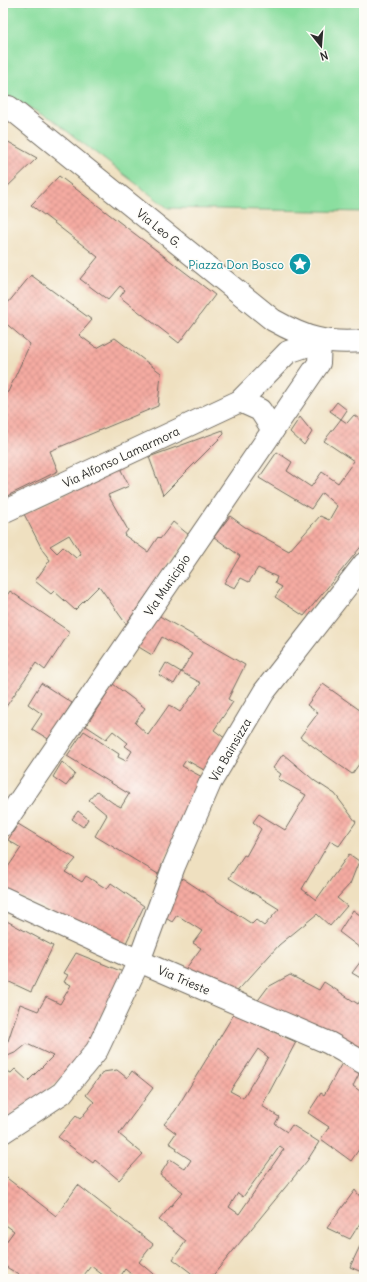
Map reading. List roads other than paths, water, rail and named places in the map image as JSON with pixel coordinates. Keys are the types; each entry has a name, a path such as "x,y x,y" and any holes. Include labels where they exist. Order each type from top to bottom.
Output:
{"street":[{"name":"Via Leo G.","path":"3,106 9,107 273,320 297,334 320,341"},
{"path":"320,341 364,341"},
{"name":"Via Alfonso Lamarmora","path":"3,512 240,401 288,352 320,341"},
{"name":"Via Municipio","path":"3,825 319,363 320,341"},
{"path":"240,401 260,410 273,430"},
{"name":"Via Bainsizza","path":"3,1132 62,1093 97,1050 139,961 174,866 210,783 264,692 364,564"},
{"name":"Via Trieste","path":"3,898 139,961 329,1043 364,1063"}],"place":[{"name":"Piazza Don Bosco","path":"300,264"}]}
